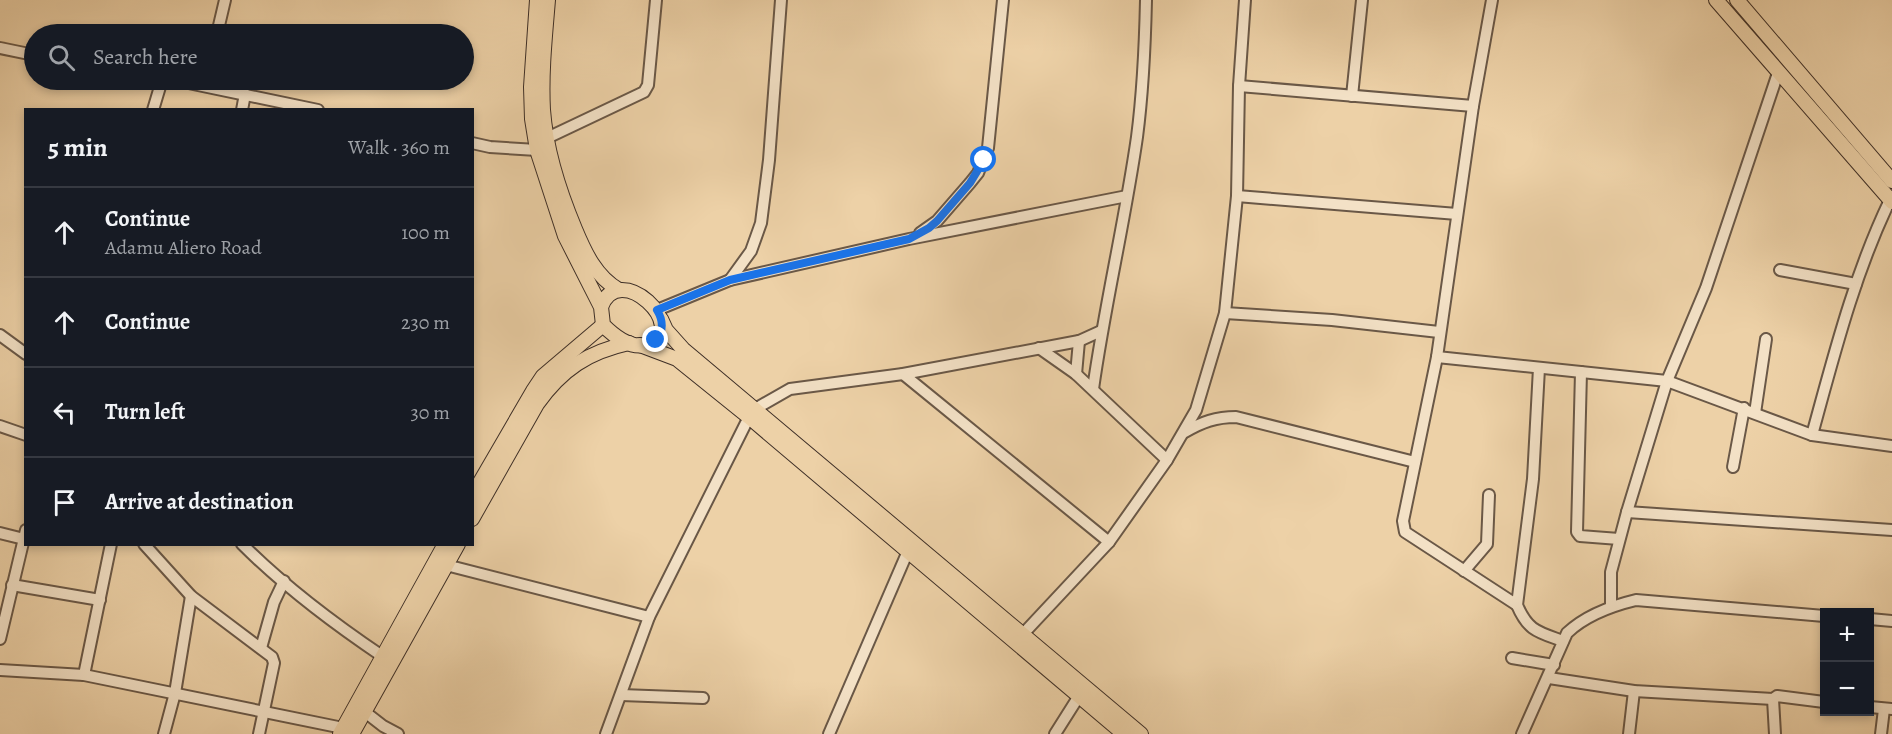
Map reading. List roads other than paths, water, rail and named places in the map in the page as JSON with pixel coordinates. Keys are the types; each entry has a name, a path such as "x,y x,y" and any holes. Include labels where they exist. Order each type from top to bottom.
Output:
{"main road":[{"path":"537,0 531,87 532,119 537,150 565,236 600,307 603,325 615,335 677,359 752,413 1023,634 1141,734"},
{"path":"548,0 543,90 547,138 556,177 579,238 599,274 610,285 642,298 659,315 666,330 682,349 752,413 908,551 1124,734"},
{"path":"1716,0 1891,201"},
{"path":"1737,0 1892,181"},
{"path":"600,307 608,295 620,290"},
{"path":"474,515 537,404 558,377 597,352 651,343 662,330 659,315"},
{"path":"474,493 543,376 603,325"},
{"path":"345,732 382,656 444,546"},
{"path":"345,732 365,712 457,546"}],"street":[{"path":"219,24 225,0"},
{"path":"547,138 644,92 648,85 656,0"},
{"path":"730,280 751,251 761,223 769,160 781,0"},
{"path":"909,239 937,221 970,183 984,160 991,131 1003,0"},
{"path":"1093,389 1101,331 1137,135 1143,76 1146,0"},
{"path":"1023,634 1108,542 1167,460 1197,410 1225,313 1237,196 1239,86 1245,0"},
{"path":"1352,96 1362,0"},
{"path":"1492,0 1473,106 1437,357 1403,521 1404,532 1517,605"},
{"path":"0,48 24,53"},
{"path":"1611,606 1611,572 1667,381 1706,288 1778,73"},
{"path":"1239,86 1473,106"},
{"path":"154,108 159,90"},
{"path":"231,90 309,108"},
{"path":"242,108 245,94"},
{"path":"474,143 499,148 537,150"},
{"path":"659,315 730,280 909,239 1127,196"},
{"path":"1237,196 1457,214"},
{"path":"1812,435 1844,319 1872,236 1891,201"},
{"path":"1779,270 1856,284"},
{"path":"1225,313 1332,320 1439,332"},
{"path":"606,734 649,617 752,413 790,389 903,374 1079,341 1101,331"},
{"path":"0,335 24,353"},
{"path":"1755,413 1766,339"},
{"path":"1076,374 1079,341"},
{"path":"1039,348 1076,374 1167,460"},
{"path":"1437,357 1667,381 1812,435 1892,446"},
{"path":"1539,368 1533,478 1517,605 1532,630 1563,641"},
{"path":"1581,372 1577,532 1580,536 1620,539"},
{"path":"903,374 1108,542"},
{"path":"1733,467 1744,408"},
{"path":"1185,432 1205,421 1221,417 1236,417 1415,462"},
{"path":"0,426 24,434"},
{"path":"1464,571 1487,543 1489,495"},
{"path":"1627,512 1892,530"},
{"path":"0,533 24,534"},
{"path":"0,639 7,589 24,537"},
{"path":"84,675 111,546"},
{"path":"145,546 191,596 272,657 274,663 259,734"},
{"path":"244,546 257,560 344,630 382,656"},
{"path":"829,734 908,551"},
{"path":"446,565 649,617"},
{"path":"261,648 274,602 284,581"},
{"path":"7,589 100,600"},
{"path":"164,734 175,693 191,596"},
{"path":"1526,733 1563,641 1573,627 1611,606 1645,600 1820,616"},
{"path":"1874,620 1892,621"},
{"path":"1512,658 1554,665"},
{"path":"0,670 84,675 265,710 345,732"},
{"path":"1549,678 1634,691 1773,699 1776,696 1820,702"},
{"path":"1629,734 1634,691"},
{"path":"621,695 703,698"},
{"path":"1055,734 1078,696"},
{"path":"1773,699 1775,734"},
{"path":"1881,734 1888,709"},
{"path":"365,712 398,734"}]}
